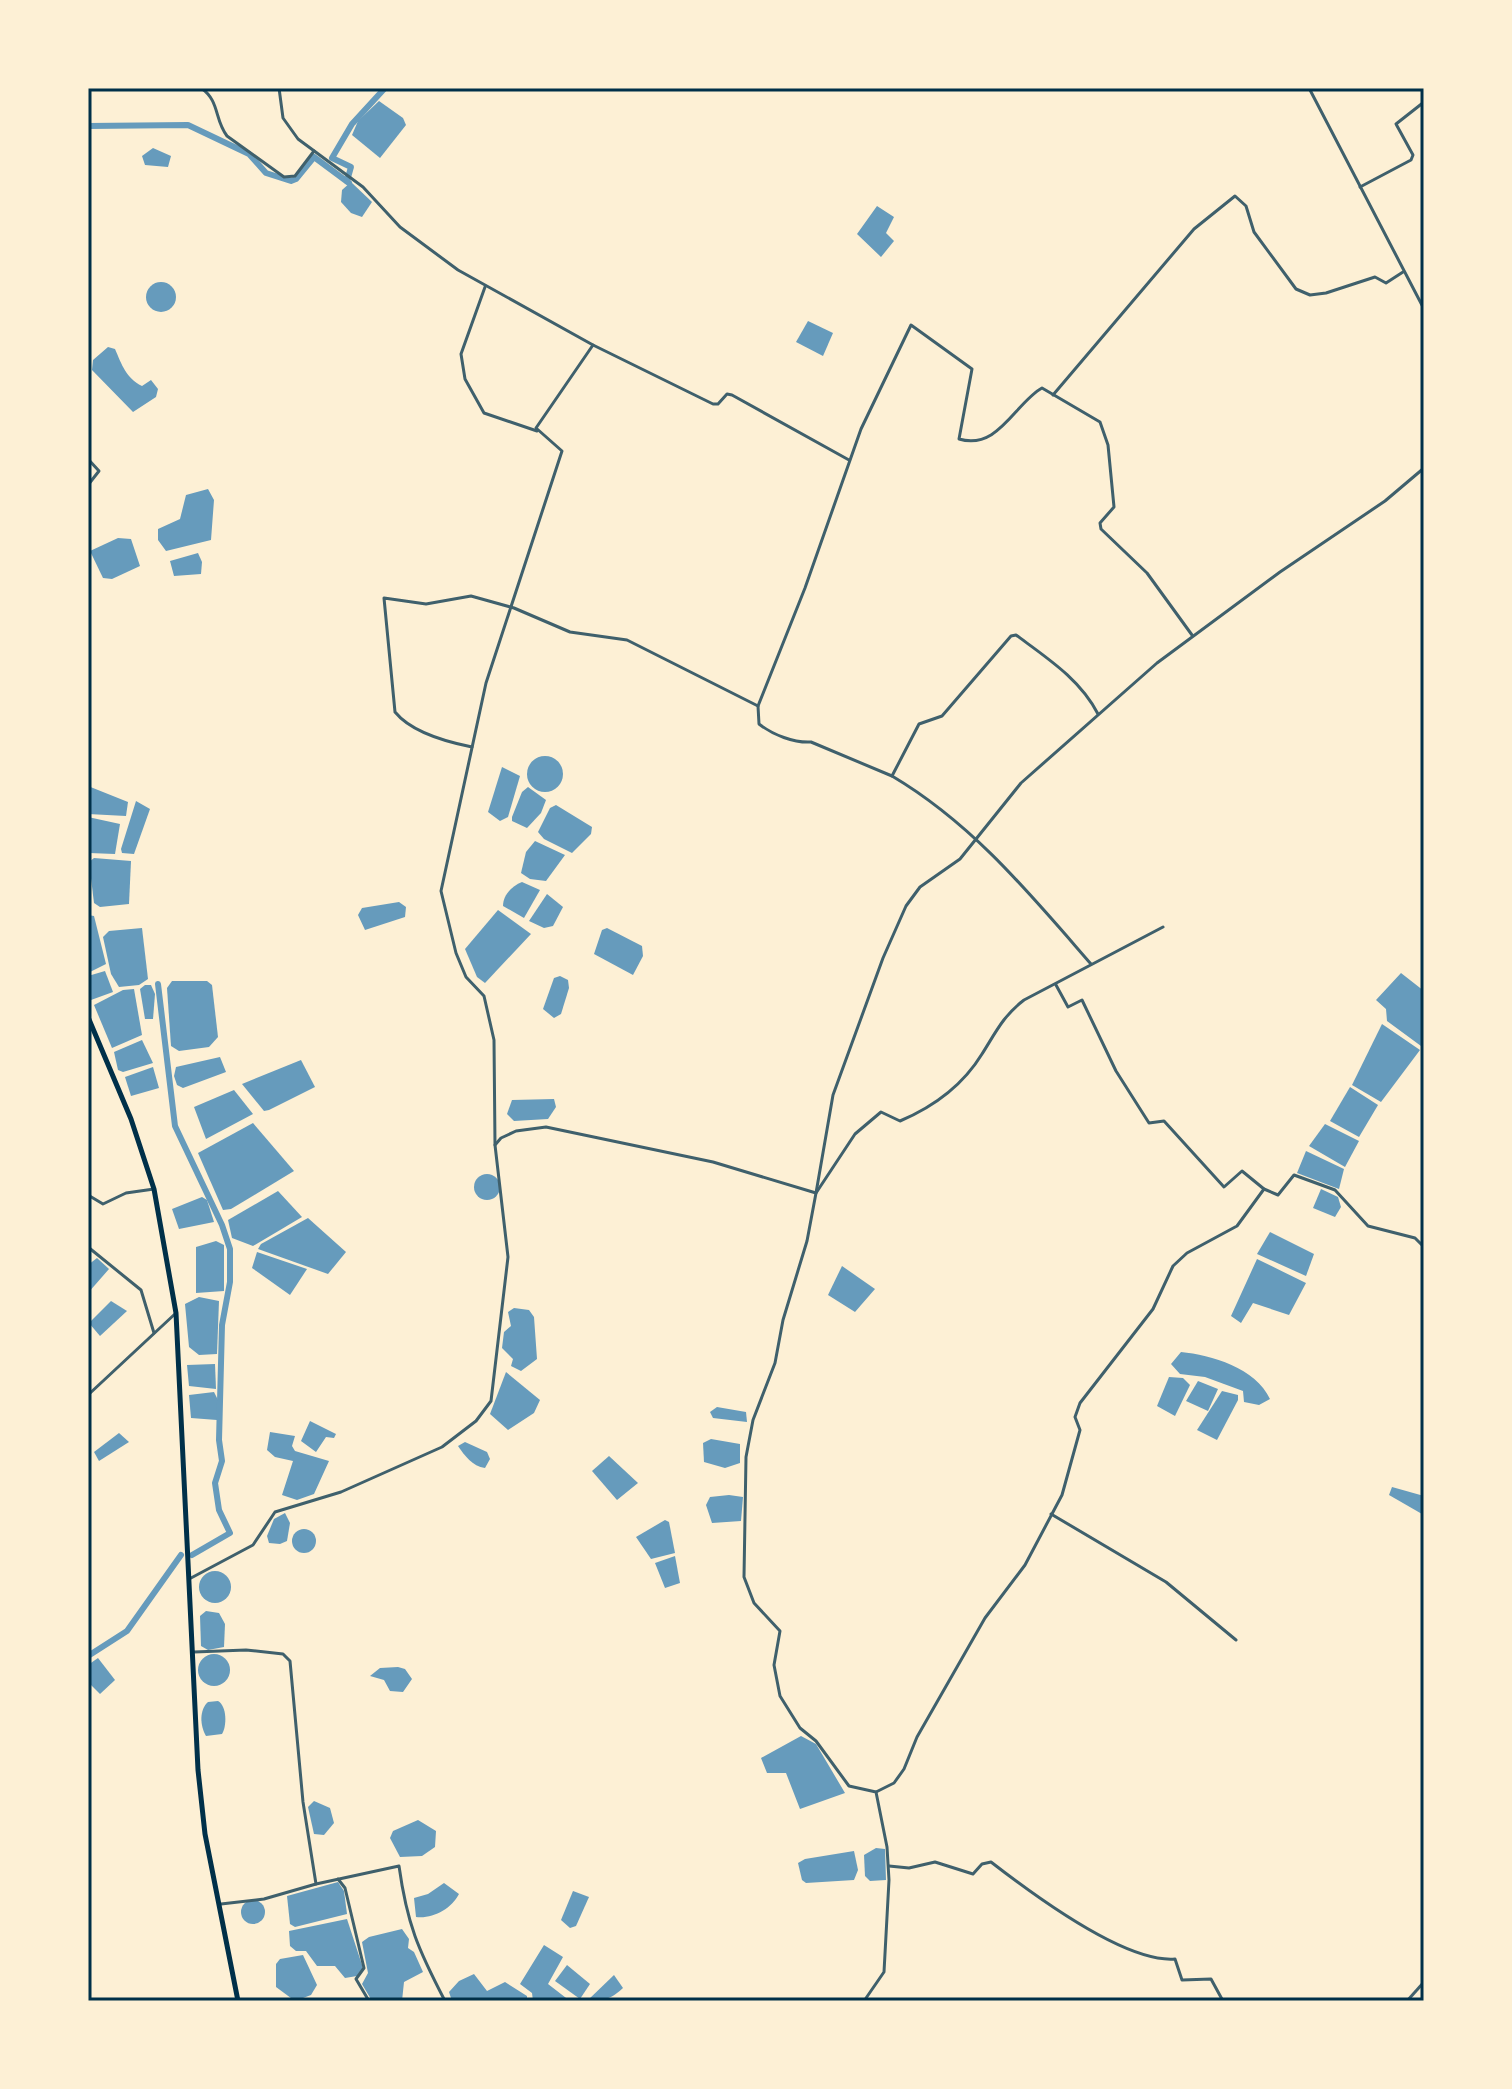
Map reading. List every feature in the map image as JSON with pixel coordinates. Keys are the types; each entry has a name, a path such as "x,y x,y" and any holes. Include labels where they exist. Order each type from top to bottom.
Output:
{"main road":[{"path":"88,1017 131,1119 154,1189 176,1313 198,1770 238,2001"}],"street":[{"path":"201,88 216,101 220,127 227,136 284,177 295,176 314,151"},
{"path":"279,88 283,118 293,133 352,178 406,232 485,287 713,404 718,404 727,394 732,395 849,460"},
{"path":"1309,88 1424,309"},
{"path":"1359,187 1411,160 1413,155 1396,124 1424,102"},
{"path":"1053,395 1194,229 1235,196 1246,206 1254,232 1296,289 1310,295 1326,293 1375,277 1386,283 1403,272"},
{"path":"188,1579 253,1545 275,1512 383,1476 453,1440 491,1401 508,1257 495,1145 494,1040 484,996 466,977 456,953 441,891 486,683 562,451 560,446 538,431 484,413 465,379 461,354 485,287"},
{"path":"1092,965 977,837 928,797 892,776 811,742 801,743 768,731 759,724 758,706 805,588 849,460 911,325 972,369 959,439 981,439 996,432 1042,388 1048,388 1053,395 1074,404 1100,422 1105,430 1114,507 1101,521 1101,529 1147,573 1192,635"},
{"path":"538,431 536,428 593,345"},
{"path":"88,459 99,471 88,485"},
{"path":"1264,1189 1237,1226 1187,1253 1173,1266 1153,1309 1080,1403 1075,1417 1080,1430 1062,1495 1025,1565 985,1618 917,1737 904,1769 894,1783 876,1792 849,1786 816,1741 800,1728 775,1677 780,1631 754,1603 744,1577 745,1482 751,1432 775,1363 783,1320 807,1241 833,1095 883,958 906,906 920,887 960,859 1021,783 1052,753 1093,723 1098,714 1192,635 1385,501 1424,468"},
{"path":"472,747 450,743 402,721 395,712 384,598 426,604 471,596 511,607 570,632 627,640 758,706"},
{"path":"892,776 919,724 942,716 1011,636 1016,635 1066,673 1088,696 1098,714"},
{"path":"816,1193 848,1143 868,1120 881,1112 900,1121 933,1107 982,1055 1004,1015 1024,1000 1163,927"},
{"path":"1056,985 1068,1007 1082,1000 1116,1071 1149,1123 1164,1121 1224,1187 1242,1171 1264,1189 1278,1195 1286,1190 1294,1175 1335,1190 1368,1226 1415,1238 1424,1247"},
{"path":"495,1145 501,1138 516,1131 546,1127 713,1162 816,1193"},
{"path":"88,1195 103,1204 126,1193 154,1189"},
{"path":"88,1247 141,1290 154,1333"},
{"path":"88,1395 176,1313"},
{"path":"1051,1514 1166,1582 1236,1640"},
{"path":"190,1653 246,1650 283,1654 290,1661 303,1802 316,1884"},
{"path":"864,2001 884,1972 888,1866 876,1792"},
{"path":"888,1866 909,1868 935,1862 973,1874 982,1864 991,1862 1052,1906 1127,1948 1162,1961 1175,1959 1182,1980 1211,1979 1223,2001"},
{"path":"219,1905 264,1899 399,1866 412,1935 445,2001"},
{"path":"338,1879 345,1888 364,1968 356,1979 369,2001"},
{"path":"1407,2001 1424,1982"}],"water":[{"path":"379,101 403,118 406,125 380,158 352,135 358,121"},
{"path":"153,148 171,156 168,167 145,165 142,156"},
{"path":"351,182 372,202 362,217 351,213 341,202 342,190"},
{"path":"877,206 894,217 886,233 894,241 881,257 857,234"},
{"path":"161,282 171,287 176,297 171,307 161,312 151,307 146,297 151,287"},
{"path":"808,321 833,333 823,356 796,342"},
{"path":"108,347 115,349 132,379 142,386 151,380 158,389 156,397 133,412 92,370 93,360"},
{"path":"208,489 214,500 211,540 166,551 158,540 158,529 180,519 186,495"},
{"path":"118,538 131,539 140,566 112,579 103,578 90,551"},
{"path":"198,553 202,562 201,574 174,576 170,561"},
{"path":"545,756 558,761 563,774 558,787 545,792 532,787 527,774 532,761"},
{"path":"502,767 520,776 508,817 500,821 488,812"},
{"path":"88,786 128,802 126,816 88,814"},
{"path":"528,787 546,800 541,813 527,828 512,821 512,817 522,792"},
{"path":"136,801 150,809 134,854 122,853 121,849"},
{"path":"556,805 592,827 591,834 572,853 544,839 538,832 550,808"},
{"path":"88,817 120,824 115,854 89,853"},
{"path":"535,841 565,855 546,881 530,879 521,873 526,852"},
{"path":"94,858 131,861 129,904 100,907 94,903 89,862"},
{"path":"522,882 540,890 524,918 503,906 509,891"},
{"path":"547,894 563,907 553,926 544,928 529,921"},
{"path":"399,902 406,907 405,917 365,930 358,915 362,908"},
{"path":"498,910 531,934 485,983 477,977 465,949"},
{"path":"88,915 94,916 106,964 88,973"},
{"path":"142,928 148,979 139,985 119,987 111,974 103,937 109,931"},
{"path":"607,928 642,946 643,956 633,975 594,954 602,930"},
{"path":"105,971 113,992 91,1000 88,976"},
{"path":"1401,973 1424,991 1421,1046 1387,1021 1386,1009 1376,1000"},
{"path":"560,976 568,980 569,988 561,1014 554,1018 543,1009 554,978"},
{"path":"172,981 207,981 212,985 218,1037 209,1047 179,1051 171,1046 167,988"},
{"path":"151,985 155,994 153,1019 145,1019 140,989"},
{"path":"134,989 142,1035 112,1048 94,1005 123,990"},
{"path":"1382,1024 1420,1050 1381,1102 1352,1085"},
{"path":"142,1040 153,1063 123,1072 118,1070 114,1052"},
{"path":"220,1057 226,1072 183,1088 177,1085 174,1076 176,1067"},
{"path":"301,1060 315,1087 269,1110 264,1111 242,1084"},
{"path":"153,1067 159,1088 131,1096 125,1077"},
{"path":"1350,1087 1378,1105 1359,1137 1330,1121"},
{"path":"234,1090 253,1114 206,1139 194,1107"},
{"path":"554,1099 556,1107 548,1119 514,1121 507,1114 512,1100"},
{"path":"253,1123 294,1171 231,1209 223,1210 198,1153"},
{"path":"1325,1124 1359,1141 1345,1167 1309,1146"},
{"path":"1306,1151 1344,1169 1339,1189 1297,1173"},
{"path":"487,1174 496,1178 500,1187 496,1196 487,1200 478,1196 474,1187 478,1178"},
{"path":"1321,1189 1338,1197 1341,1207 1335,1217 1313,1208"},
{"path":"278,1191 302,1217 253,1246 232,1238 228,1220"},
{"path":"202,1197 207,1200 214,1222 179,1229 172,1209"},
{"path":"308,1218 346,1252 328,1274 258,1249 261,1244"},
{"path":"1270,1232 1314,1254 1306,1276 1257,1254"},
{"path":"216,1241 224,1245 224,1291 196,1293 196,1247"},
{"path":"257,1252 307,1269 290,1295 252,1268"},
{"path":"97,1258 109,1269 88,1293 88,1265"},
{"path":"1257,1259 1306,1283 1289,1315 1253,1303 1241,1323 1231,1316"},
{"path":"842,1266 875,1289 855,1312 828,1295"},
{"path":"199,1297 219,1301 217,1354 199,1355 189,1347 185,1304"},
{"path":"111,1301 127,1311 100,1336 89,1323"},
{"path":"514,1308 529,1310 534,1317 537,1359 521,1371 511,1366 513,1359 502,1348 504,1332 511,1326 508,1312"},
{"path":"1181,1352 1206,1356 1244,1371 1270,1399 1259,1405 1244,1402 1243,1391 1205,1377 1180,1374 1171,1364"},
{"path":"215,1364 216,1389 189,1386 187,1365"},
{"path":"506,1372 540,1400 534,1413 508,1430 490,1414"},
{"path":"1169,1377 1183,1378 1190,1385 1175,1416 1157,1406"},
{"path":"1198,1381 1218,1389 1208,1411 1186,1401"},
{"path":"1222,1391 1238,1395 1238,1400 1217,1440 1197,1430"},
{"path":"214,1392 219,1402 217,1420 191,1418 189,1395"},
{"path":"717,1407 746,1412 747,1422 713,1418 710,1412"},
{"path":"310,1421 336,1434 334,1438 326,1437 316,1452 301,1441"},
{"path":"270,1432 295,1436 292,1446 295,1451 329,1461 314,1494 297,1500 282,1495 293,1461 275,1457 267,1450"},
{"path":"119,1433 129,1442 99,1461 94,1452"},
{"path":"711,1439 740,1444 740,1463 725,1468 704,1462 703,1443"},
{"path":"465,1442 487,1452 490,1459 485,1468 473,1463 463,1453 458,1446"},
{"path":"609,1456 638,1483 617,1500 592,1471"},
{"path":"1392,1487 1424,1496 1422,1514 1389,1495"},
{"path":"710,1497 743,1497 741,1521 712,1523 706,1505"},
{"path":"285,1513 290,1523 287,1541 269,1543 267,1536 274,1519"},
{"path":"665,1520 669,1522 675,1553 651,1559 636,1537"},
{"path":"304,1529 312,1533 316,1541 312,1549 304,1553 296,1549 292,1541 296,1533"},
{"path":"675,1556 680,1583 665,1588 655,1563"},
{"path":"215,1571 226,1576 231,1587 226,1598 215,1603 204,1598 199,1587 204,1576"},
{"path":"206,1611 219,1613 225,1624 224,1647 208,1650 201,1646 200,1616"},
{"path":"214,1654 225,1659 230,1670 225,1681 214,1686 203,1681 198,1670 203,1659"},
{"path":"98,1658 115,1680 100,1694 88,1682 88,1665"},
{"path":"380,1668 405,1669 412,1679 403,1692 390,1691 384,1680 370,1676"},
{"path":"218,1701 225,1712 224,1730 222,1734 206,1736 202,1723 203,1709 208,1702"},
{"path":"801,1736 816,1744 845,1793 800,1809 786,1773 767,1773 761,1758"},
{"path":"314,1801 330,1808 334,1823 324,1835 314,1834 308,1807"},
{"path":"418,1820 436,1831 435,1847 422,1856 400,1857 390,1838 393,1831"},
{"path":"876,1848 885,1849 886,1880 870,1881 865,1876 864,1855"},
{"path":"854,1851 858,1870 854,1880 806,1883 802,1880 798,1863 805,1859"},
{"path":"338,1882 344,1891 347,1914 295,1927 290,1924 287,1896"},
{"path":"444,1883 459,1894 456,1899 435,1915 416,1917 414,1898 428,1894"},
{"path":"573,1891 589,1897 576,1926 570,1928 561,1920"},
{"path":"253,1900 262,1903 265,1912 262,1921 253,1924 244,1921 241,1912 244,1903"},
{"path":"347,1919 363,1968 357,1976 345,1978 335,1966 317,1966 306,1951 296,1951 290,1946 289,1931"},
{"path":"402,1929 409,1939 408,1948 414,1952 423,1972 404,1982 402,2001 372,2001 362,1984 368,1973 362,1942 369,1937"},
{"path":"544,1945 563,1957 548,1984 570,2001 533,2001 532,1993 520,1984"},
{"path":"303,1955 317,1985 311,1995 295,2001 276,1987 276,1964 280,1959"},
{"path":"567,1965 590,1984 580,1999 555,1981"},
{"path":"474,1974 487,1991 505,1982 527,1996 527,2001 452,2001 449,1992 459,1981"},
{"path":"614,1975 623,1988 607,1999 587,2001"}],"waterway":[{"path":"347,181 351,167 332,158 352,124 385,88"},
{"path":"88,126 188,125 249,154 266,173 291,181 314,157 349,183"},
{"path":"158,984 175,1126 222,1225 230,1249 230,1282 222,1325 219,1440 222,1461 215,1483 219,1510 230,1533 192,1555"},
{"path":"88,1656 127,1631 181,1555"}]}
